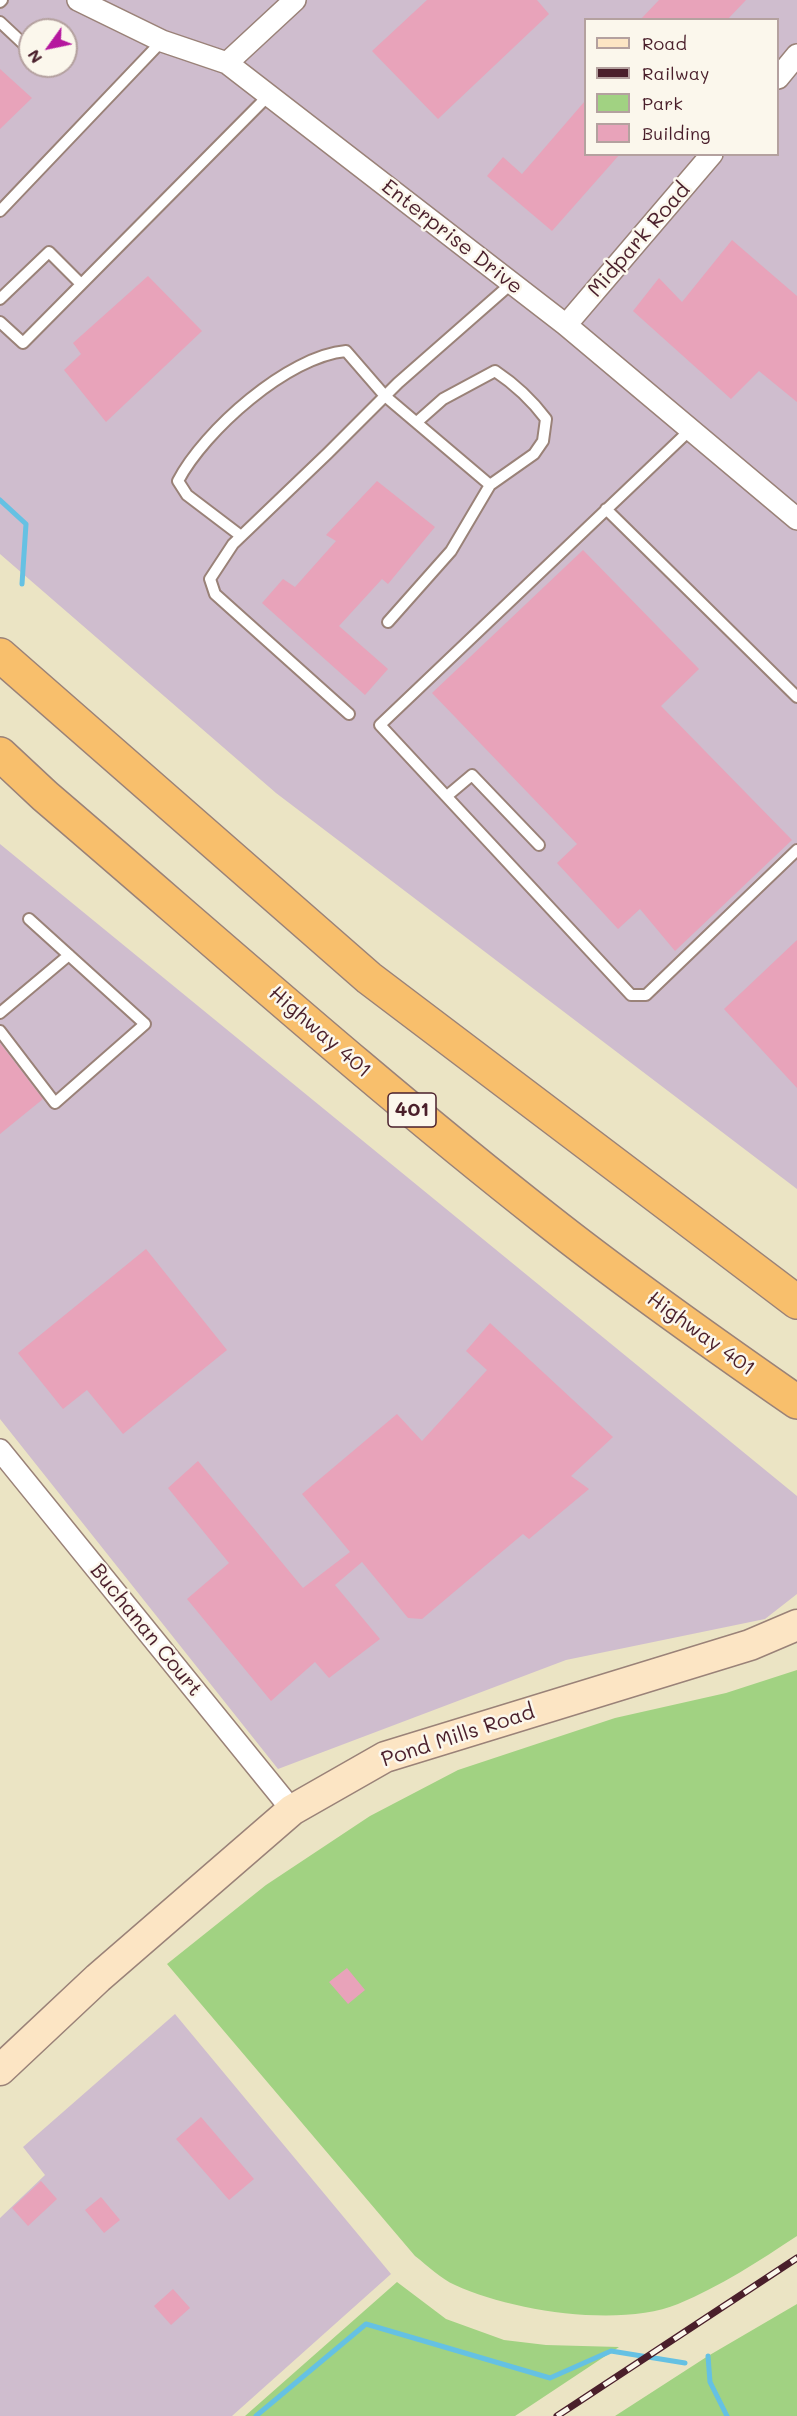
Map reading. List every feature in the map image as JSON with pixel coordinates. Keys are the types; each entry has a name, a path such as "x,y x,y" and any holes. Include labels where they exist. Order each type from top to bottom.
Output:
{"highway":[{"path":"0,655 369,978 797,1302"},
{"name":"Highway 401","path":"0,754 45,796 407,1106 546,1219 680,1320 797,1402"},
{"path":"0,763 45,796"}],"main road":[{"name":"Pond Mills Road","path":"0,2070 98,1978 292,1810 385,1757 750,1645 797,1624"}],"street":[{"name":"Enterprise Drive","path":"78,0 162,41 227,63 566,325 797,519"},
{"path":"227,63 295,0"},
{"path":"779,76 797,56"},
{"name":"Midpark Road","path":"566,325 710,156"},
{"name":"Buchanan Court","path":"0,1450 292,1810"}],"lane":[{"path":"0,22 18,39"},
{"path":"0,211 162,41"},
{"path":"0,322 23,343 269,95"},
{"path":"0,299 49,252 81,284"},
{"path":"349,714 215,594 210,579 233,544 241,536 385,396 512,283"},
{"path":"241,536 188,495 178,481 206,440 261,390 296,367 330,352 346,351 385,396 490,485"},
{"path":"388,622 451,551 490,485 534,454 543,441 546,419 529,396 495,371 442,399 417,422"},
{"path":"690,430 380,725 631,995 646,995 797,849"},
{"path":"606,509 797,697"},
{"path":"447,796 472,775 539,845"},
{"path":"0,1031 55,1103 145,1024 29,919"},
{"path":"0,1013 69,955"}],"shaded area":[{"path":"0,0 797,0 797,1189 276,793 0,554"},
{"path":"0,844 797,1496 797,1594 765,1619 566,1660 278,1769 0,1419"},
{"path":"175,2014 391,2274 232,2416 0,2416 0,2218 45,2175 23,2147"}],"green space":[{"path":"797,1670 797,2236 725,2281 678,2304 627,2315 566,2313 535,2309 478,2294 450,2282 415,2256 167,1964 266,1885 370,1816 458,1770 615,1718 726,1693"},
{"path":"397,2282 446,2319 504,2340 546,2345 619,2347 515,2416 245,2416"},
{"path":"797,2304 797,2416 615,2416 708,2356"}],"building":[{"path":"427,0 537,0 549,14 438,119 372,51"},
{"path":"659,0 746,0 729,18 642,18"},
{"path":"0,69 32,98 0,129"},
{"path":"584,102 584,156 618,156 552,231 487,176 503,157 522,174"},
{"path":"732,240 797,296 797,402 759,371 731,399 633,311 659,278 682,302"},
{"path":"148,276 202,331 106,422 64,370 81,354 73,343"},
{"path":"377,481 435,527 388,584 382,579 339,626 388,669 365,695 262,603 283,579 295,587 336,541 326,535"},
{"path":"583,550 699,669 661,706 792,840 675,951 640,909 618,929 557,863 577,844 432,693"},
{"path":"797,940 797,1088 724,1009"},
{"path":"0,1043 43,1099 0,1134"},
{"path":"146,1249 227,1350 123,1434 87,1390 63,1409 18,1353"},
{"path":"490,1323 613,1437 571,1476 589,1489 529,1539 523,1534 422,1619 408,1618 362,1562 335,1585 380,1639 329,1678 315,1662 271,1701 187,1599 229,1563 168,1488 198,1461 303,1588 350,1552 302,1494 397,1414 422,1441 487,1370 466,1351"},
{"path":"347,1968 365,1990 348,2004 329,1982"},
{"path":"201,2117 254,2179 229,2200 176,2139"},
{"path":"41,2181 57,2199 28,2226 12,2208"},
{"path":"101,2197 120,2220 104,2233 85,2210"},
{"path":"173,2289 190,2308 171,2325 154,2306"}],"waterway":[{"path":"0,500 26,524 22,584"},
{"path":"256,2416 366,2324 550,2378 611,2351 685,2363"},
{"path":"708,2356 710,2382 727,2416"}],"railway":[{"path":"557,2416 797,2258"}]}
